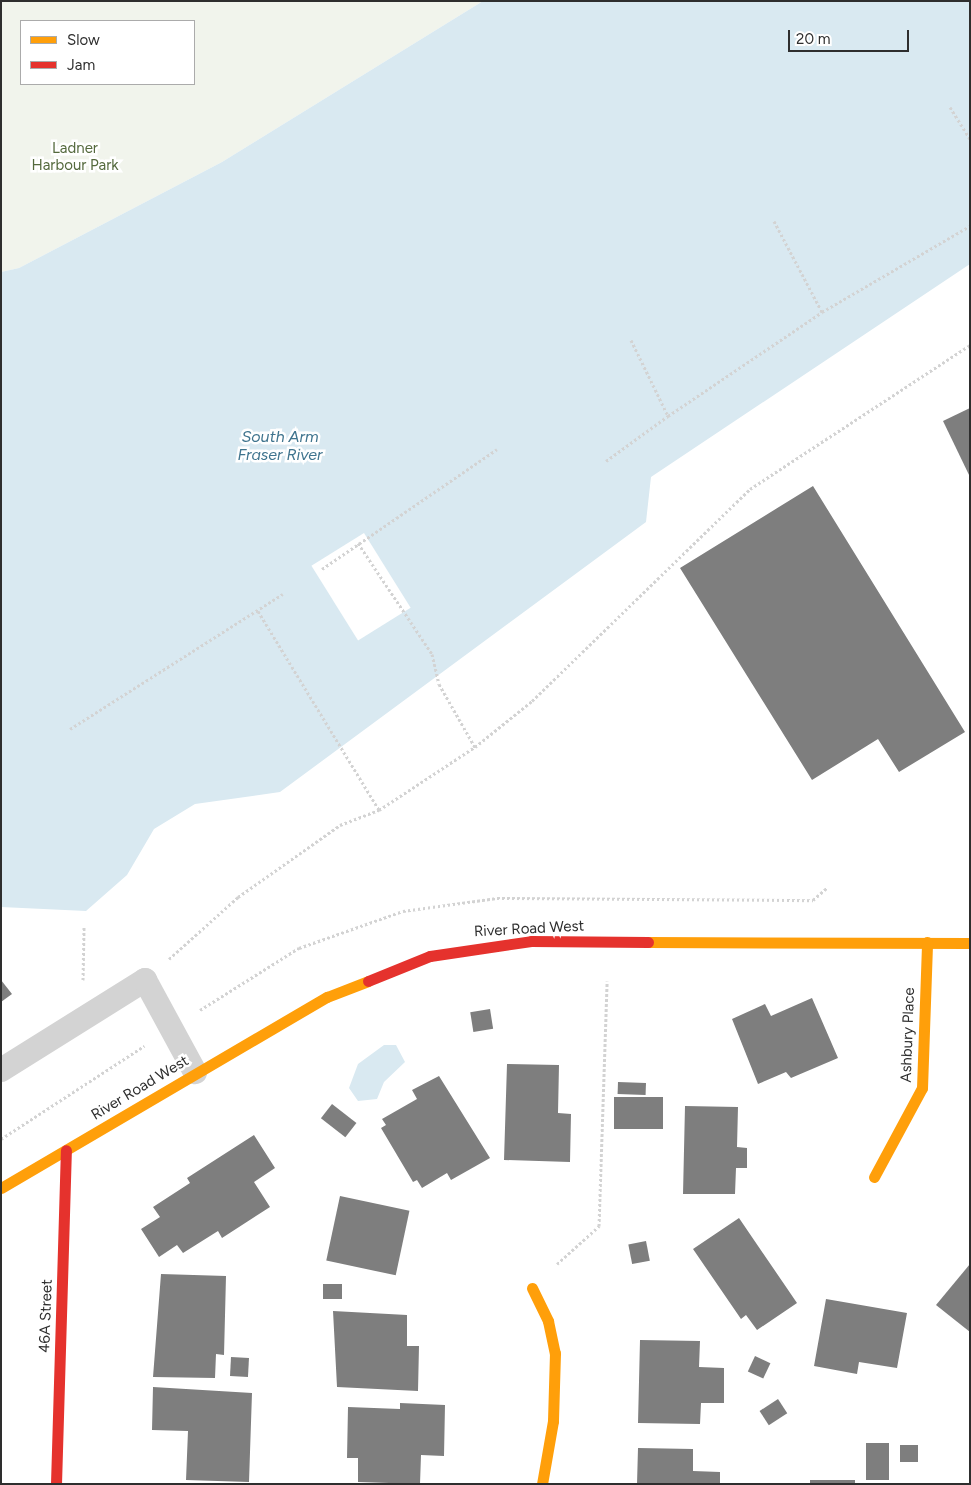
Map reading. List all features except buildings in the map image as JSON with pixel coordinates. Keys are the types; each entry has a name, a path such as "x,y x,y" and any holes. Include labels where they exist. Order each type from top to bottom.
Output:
{"main road":[{"name":"River Road West","path":"1,1188 196,1072 355,982 458,949 600,940 970,943"},
{"name":"Ashbury Place","path":"874,1177 922,1088 927,942"},
{"name":"46A Street","path":"56,1484 66,1150"},
{"path":"532,1288 548,1321 555,1353 553,1421 542,1484"}],"lane":[{"path":"1,1070 145,980 196,1072"}],"path":[{"path":"950,107 970,139"},
{"path":"774,221 822,312"},
{"path":"606,461 668,416 822,312 970,226"},
{"path":"630,340 668,416"},
{"path":"145,980 238,897 340,825 379,810 475,747 532,700 750,489 970,345"},
{"path":"322,569 496,449"},
{"path":"358,544 432,654 439,684 475,747"},
{"path":"70,729 283,594"},
{"path":"258,611 379,810"},
{"path":"83,972 84,927"},
{"path":"532,1288 599,1226 607,981"},
{"path":"1,1139 171,1029"}],"green space":[{"name":"Ladner Harbour Park","path":"1,1 483,1 222,162 19,268 1,272"}],"water":[{"name":"South Arm Fraser River","path":"483,1 970,1 970,264 651,477 646,522 280,792 195,804 154,829 127,875 86,911 1,907 1,272 19,268 222,162"},
{"path":"384,1045 396,1045 405,1062 384,1082 377,1099 358,1101 349,1088 358,1064"}],"pier":[{"path":"364,533 411,608 358,640 311,566"}],"traffic: slow":[{"path":"648,942 970,943"},
{"path":"874,1177 922,1088 927,942"},
{"path":"1,1188 327,997 368,981"},
{"path":"532,1288 548,1321 555,1353 553,1421 542,1484"}],"traffic: jam":[{"path":"368,981 430,956 531,941 648,942"},
{"path":"56,1484 66,1150"}]}
